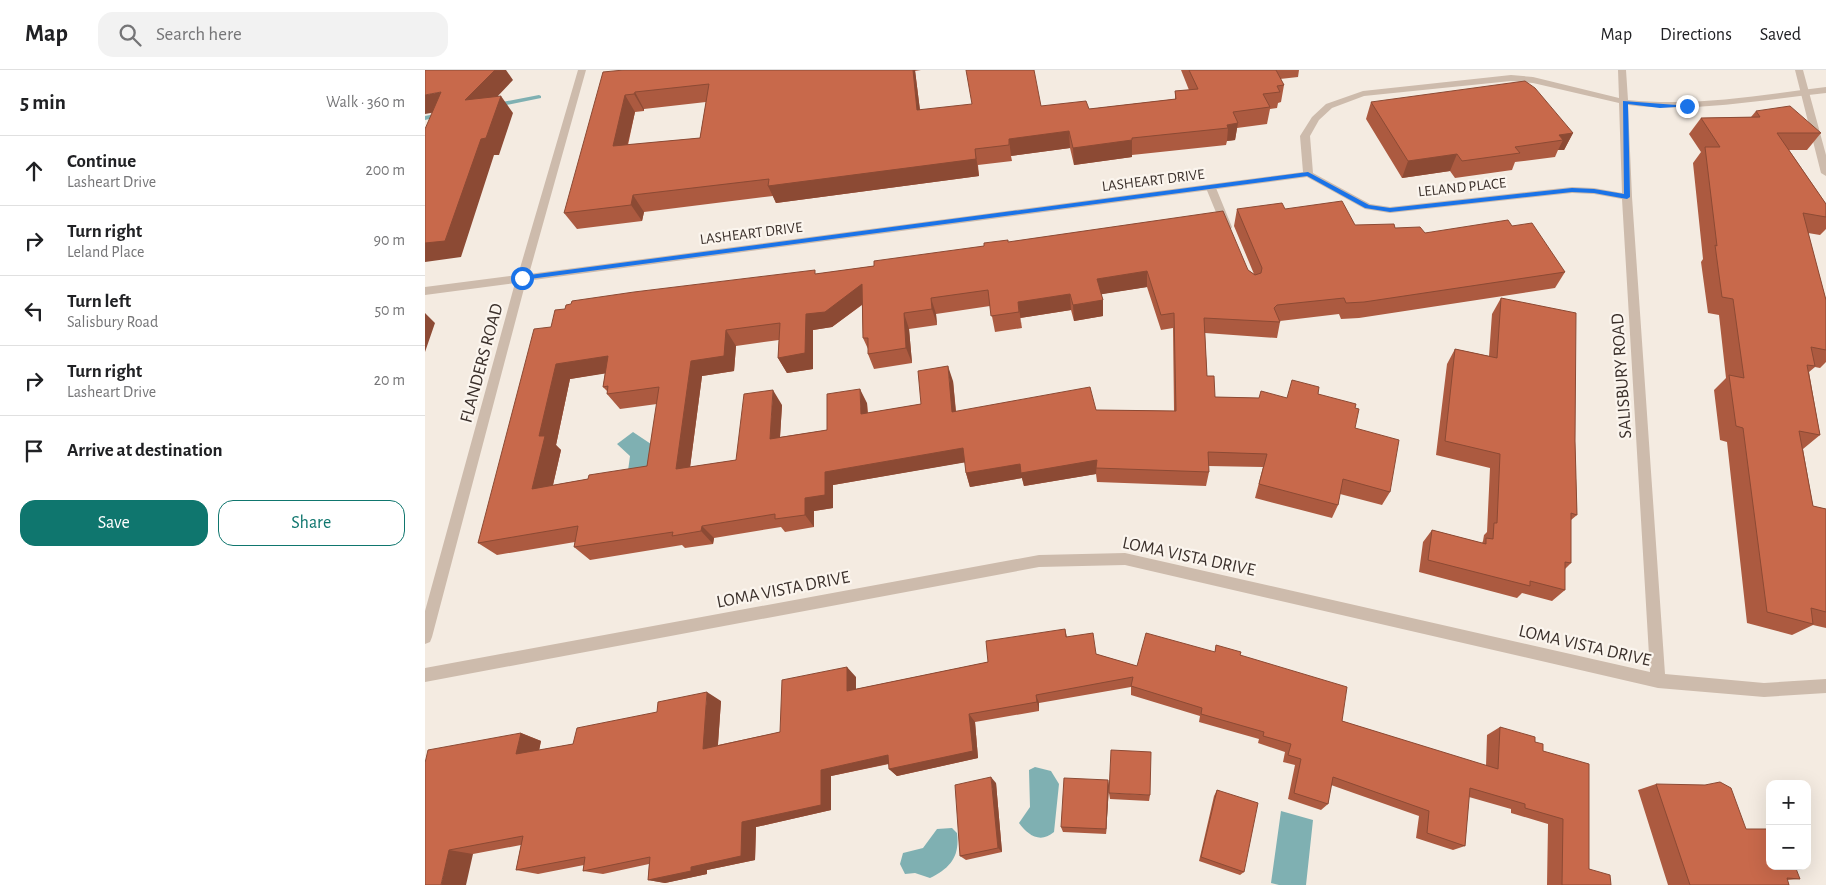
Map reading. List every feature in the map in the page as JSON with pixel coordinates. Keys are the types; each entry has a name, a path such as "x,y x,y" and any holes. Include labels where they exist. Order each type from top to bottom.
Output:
{"street":[{"name":"FLANDERS ROAD","path":"425,637 522,278 582,70"},
{"name":"SALISBURY ROAD","path":"1622,70 1625,102 1627,197 1658,680"},
{"path":"1799,70 1826,173"},
{"path":"1308,174 1305,136 1315,119 1329,106 1363,94 1511,78 1533,80 1625,102 1660,106 1687,106 1826,90"},
{"name":"LASHEART DRIVE","path":"425,291 1308,174"},
{"name":"LELAND PLACE","path":"1308,174 1367,206 1390,210 1572,190 1594,191 1627,197"},
{"path":"1211,188 1233,241"},
{"name":"LOMA VISTA DRIVE","path":"425,675 1039,561 1125,559 1658,680 1764,690 1826,686"}],"water":[{"path":"633,432 654,446 651,468 628,471 630,456 617,444"},
{"path":"1035,767 1051,771 1059,784 1054,832 1049,836 1039,838 1026,831 1019,823 1030,807 1029,770"},
{"path":"1281,811 1313,820 1306,885 1279,885 1271,883"},
{"path":"952,828 957,833 958,841 955,855 948,866 930,878 915,873 905,874 900,864 903,853 923,848 937,829"}],"building":[{"path":"425,70 495,70 465,100 501,96 486,138 481,139 445,241 425,243 425,129 441,92 425,95"},
{"path":"624,70 913,70 917,110 972,104 966,70 1034,70 1041,106 1086,101 1089,109 1176,99 1175,91 1198,89 1189,70 1276,70 1284,85 1277,86 1280,92 1263,94 1270,107 1233,112 1238,123 1227,125 1228,128 1132,138 1132,140 1073,148 1069,131 1009,139 1009,145 975,149 976,159 768,186 769,179 633,195 631,205 564,213 603,72","holes":["709,84 700,138 613,146 625,95 634,94 635,92"]},
{"path":"1525,81 1535,88 1573,133 1559,135 1563,140 1515,147 1520,153 1462,161 1457,154 1408,161 1371,102"},
{"path":"1790,106 1821,133 1777,133 1826,204 1826,217 1803,213 1826,300 1826,350 1811,347 1815,366 1807,365 1820,435 1799,431 1813,506 1826,509 1826,612 1811,608 1813,624 1767,612 1743,428 1736,426 1729,375 1744,378 1733,299 1722,297 1705,147 1720,147 1701,118 1760,117 1756,111"},
{"path":"1342,201 1355,225 1394,224 1395,228 1420,227 1425,233 1508,220 1512,226 1532,223 1565,272 1364,302 1346,303 1344,298 1277,305 1274,308 1280,322 1204,318 1207,376 1214,376 1215,397 1259,398 1261,391 1287,398 1292,380 1319,387 1318,394 1356,404 1355,408 1359,409 1355,428 1399,440 1390,492 1343,479 1338,505 1259,484 1267,454 1208,452 1209,472 1096,468 1097,460 1021,473 1020,464 966,473 963,448 825,472 825,495 805,498 805,515 775,519 775,514 702,526 701,531 672,536 673,532 574,547 578,526 478,543 534,329 551,327 555,310 565,309 566,305 571,304 572,301 815,270 815,274 874,266 874,261 984,246 984,243 1008,240 1008,242 1223,211 1248,270 1255,275 1261,273 1262,268 1237,209 1282,203 1285,209","holes":["1147,271 1161,315 1174,313 1176,411 1096,410 1090,387 952,412 948,366 918,371 921,404 861,414 860,389 827,394 827,430 770,439 773,390 744,394 736,460 676,469 691,361 724,356 726,330 780,323 778,358 805,353 806,314 825,312 862,284 863,338 868,338 868,354 906,348 904,313 932,309 931,298 988,290 991,316 1019,312 1018,302 1070,294 1073,305 1103,300 1097,279","608,356 603,387 608,386 607,394 659,387 647,466 589,475 588,479 532,489 545,436 539,436 556,364"]},
{"path":"1501,298 1576,313 1575,441 1577,515 1571,513 1571,563 1565,562 1565,590 1530,581 1530,586 1428,560 1432,530 1486,544 1486,538 1493,539 1494,523 1497,523 1500,454 1445,441 1455,349 1497,358"},
{"path":"1065,629 1066,637 1093,633 1096,654 1137,666 1146,633 1215,652 1216,645 1241,652 1240,655 1347,687 1342,721 1498,769 1500,727 1535,737 1535,742 1543,744 1543,751 1589,764 1589,869 1610,875 1611,885 1562,885 1563,819 1525,808 1525,804 1470,788 1465,846 1427,833 1429,811 1333,777 1328,804 1294,793 1301,759 1288,755 1291,744 1263,736 1264,732 1201,714 1202,708 1131,686 1133,677 1036,695 1037,702 969,714 973,751 889,769 888,755 821,770 821,805 742,822 741,856 691,867 691,871 648,880 650,857 583,871 585,857 516,870 523,836 449,850 441,885 425,885 425,763 428,750 521,733 516,754 573,744 577,728 657,712 658,702 707,692 703,749 780,732 782,680 847,667 847,691 988,662 986,641"},
{"path":"1111,750 1151,752 1150,795 1109,793"},
{"path":"991,777 998,848 960,856 955,785"},
{"path":"1064,778 1108,780 1106,829 1061,827"},
{"path":"1720,782 1731,788 1746,829 1766,829 1766,870 1797,870 1800,879 1787,878 1789,885 1690,885 1656,784 1705,785"},
{"path":"1217,790 1258,803 1244,872 1201,857"}],"waterway":[{"path":"492,106 539,97"},
{"path":"425,118 444,114"}],"route":[{"path":"522,278 1308,174 1367,206 1390,210 1572,190 1594,191 1627,197 1625,102 1660,106 1687,106"}]}
